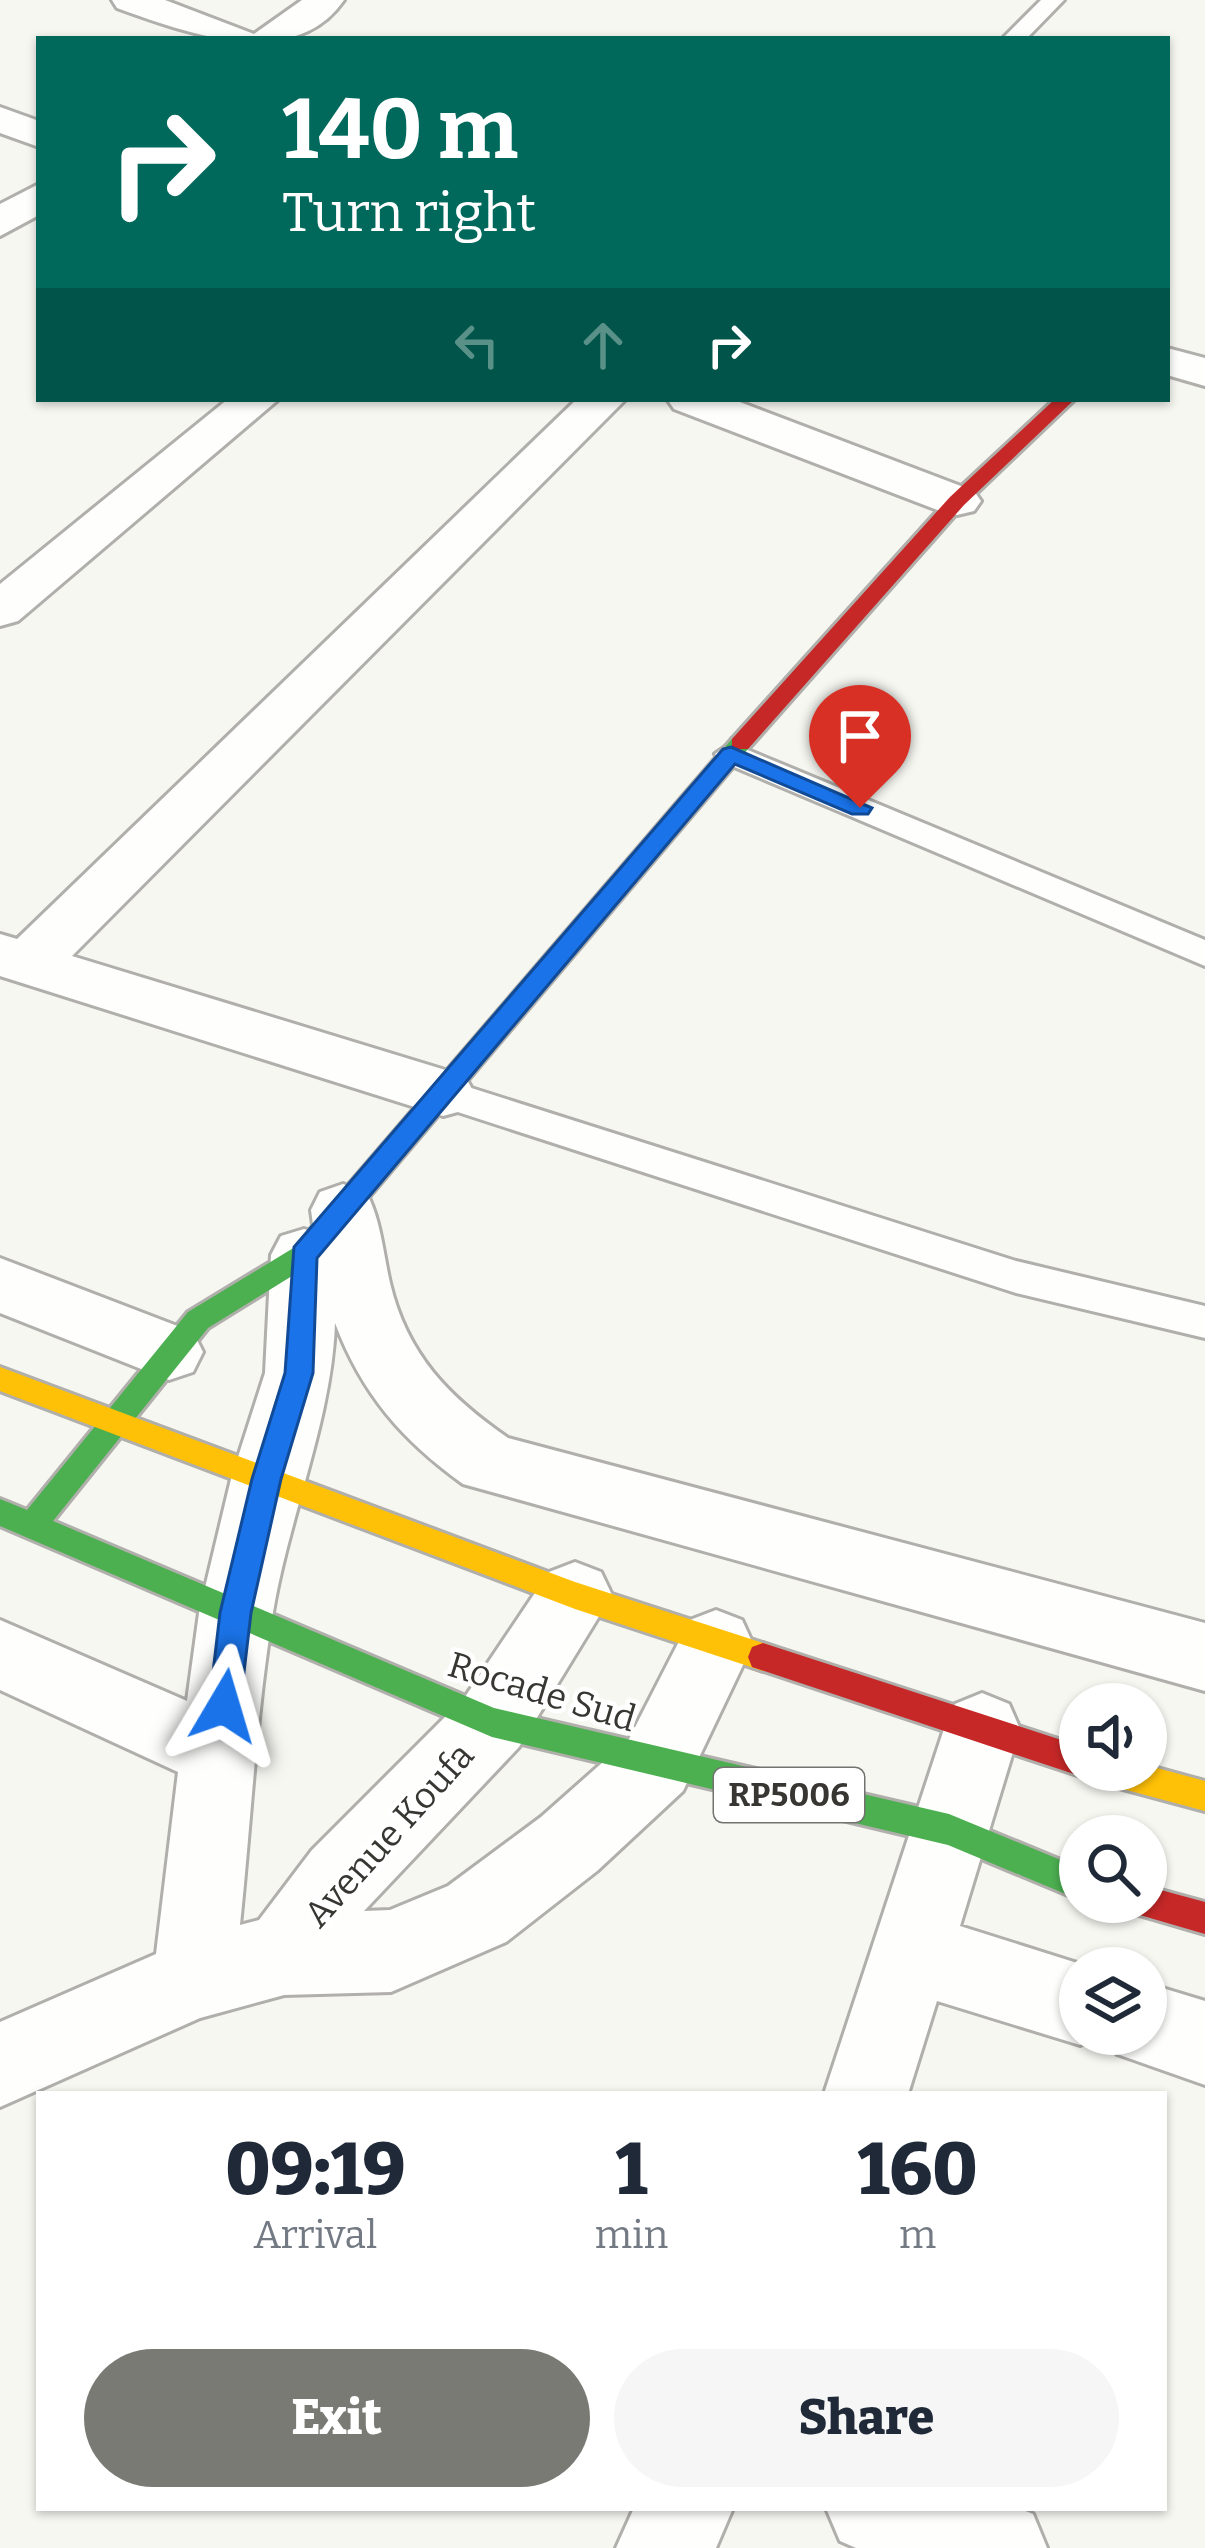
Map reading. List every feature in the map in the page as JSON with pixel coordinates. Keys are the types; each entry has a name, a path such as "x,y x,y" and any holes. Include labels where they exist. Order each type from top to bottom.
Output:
{"main road":[{"path":"32,1526 113,1419 198,1320 323,1233 731,754 957,501 1063,402"},
{"path":"0,1379 575,1595 1059,1754"},
{"name":"Rocade Sud","path":"0,1512 492,1722 656,1765 950,1830 1059,1875"},
{"path":"1167,1786 1205,1796"},
{"path":"1167,1908 1205,1918"}],"street":[{"path":"130,0 231,36"},
{"path":"274,36 326,0"},
{"path":"0,119 36,133"},
{"path":"0,223 36,198"},
{"path":"1170,362 1205,372"},
{"path":"0,610 252,402"},
{"path":"443,1093 14,960 600,402"},
{"path":"698,402 957,501"},
{"path":"194,1979 236,1613 266,1479 299,1373 323,1233"},
{"path":"323,1233 401,1394 439,1431 488,1463 1205,1658"},
{"path":"0,1286 169,1352"},
{"name":"Avenue Koufa","path":"284,1954 340,1878 492,1722 575,1595"},
{"name":"Avenue Koufa","path":"0,2065 194,1979 284,1954 391,1951 477,1914 569,1844 656,1765 716,1644"},
{"path":"0,1654 219,1753"},
{"path":"867,2091 982,1729"},
{"path":"912,1952 1059,1998"},
{"path":"1167,2031 1205,2043"},
{"path":"664,2548 684,2511"},
{"path":"882,2511 999,2548"}],"lane":[{"path":"1016,36 1053,0"},
{"path":"731,754 1205,954"},
{"path":"443,1093 1016,1276 1205,1322"}],"traffic: fast":[{"path":"32,1526 198,1320 304,1255 740,744"},
{"path":"0,1512 492,1722 949,1830 1059,1875"}],"traffic: slow":[{"path":"0,1379 575,1595 763,1657"},
{"path":"1167,1786 1205,1796"}],"traffic: jam":[{"path":"740,744 957,501 1063,402"},
{"path":"763,1657 1059,1754"},
{"path":"1167,1908 1205,1918"}],"route":[{"path":"224,1706 236,1613 266,1479 299,1373 304,1255 731,754 860,808"}]}
